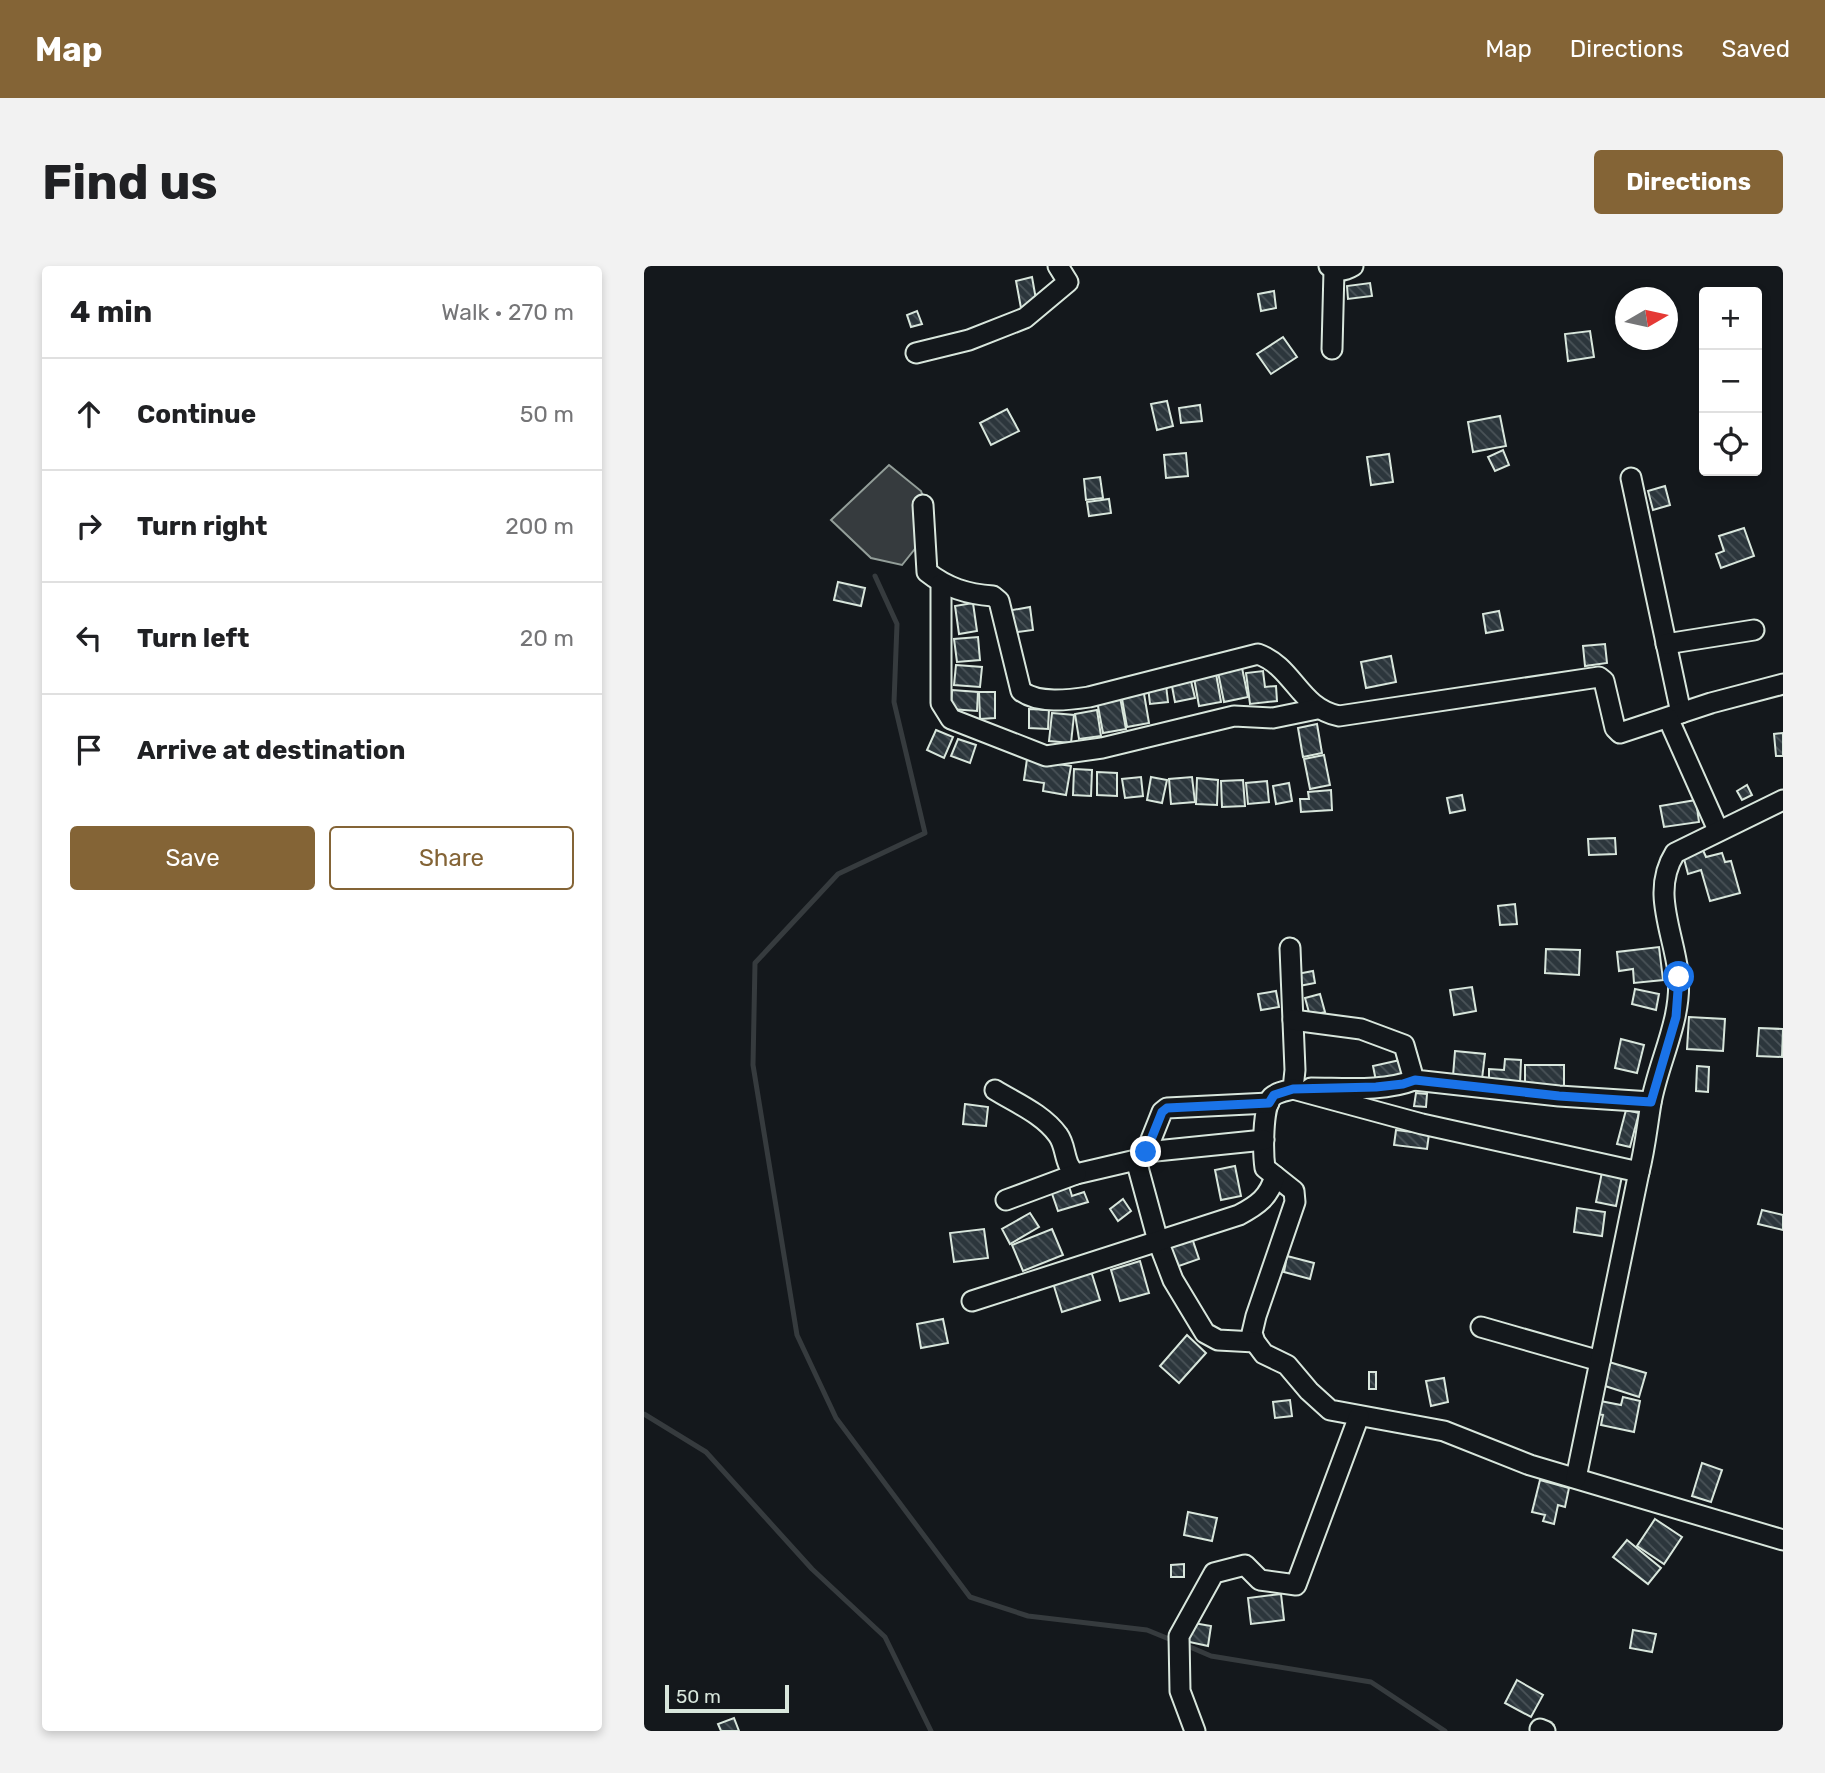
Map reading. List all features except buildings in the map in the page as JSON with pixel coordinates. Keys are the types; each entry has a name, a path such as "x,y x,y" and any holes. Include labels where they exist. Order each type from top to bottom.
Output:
{"street":[{"path":"916,353 969,340 1025,318 1068,282 1058,266"},
{"path":"1332,349 1339,267"},
{"path":"1631,478 1666,643 1674,716 1718,830"},
{"path":"923,505 927,572 942,584 971,595 993,596 999,601 1021,691 1029,697 1089,697 1258,654 1272,659 1317,709"},
{"path":"942,584 941,703 951,719 1045,756 1101,748 1234,716 1273,718 1317,709 1339,716 1600,677 1604,681 1615,728 1620,733 1711,703 1783,684"},
{"path":"1666,643 1754,630"},
{"path":"1576,1478 1645,1150 1651,1102 1676,1017 1679,977 1662,892 1666,866 1675,853 1783,800"},
{"path":"1290,948 1295,1070 1293,1089"},
{"path":"1293,1020 1361,1029 1404,1045 1415,1080"},
{"path":"1651,1102 1559,1096 1415,1080 1376,1087 1293,1089 1274,1095 1269,1103 1264,1140 1265,1168 1294,1191 1295,1202 1252,1333 1264,1354 1287,1365 1330,1410 1444,1431 1530,1465 1783,1540"},
{"path":"1293,1089 1422,1124 1639,1172"},
{"path":"995,1090 1045,1120 1060,1137 1069,1168 1076,1174"},
{"path":"1255,1342 1218,1340 1205,1334 1172,1280 1158,1241 1141,1156 1162,1112 1167,1108 1269,1103"},
{"path":"1006,1200 1076,1174 1141,1156 1264,1140"},
{"path":"972,1301 1239,1215 1260,1204 1271,1190 1275,1176"},
{"path":"1481,1327 1600,1361"},
{"path":"1195,1731 1180,1691 1179,1636 1214,1573 1245,1565 1260,1580 1296,1584 1359,1416"}],"shaded area":[{"path":"889,465 921,491 934,525 902,565 871,558 831,520"}],"waterway":[{"path":"875,576 897,624 894,702 925,833 838,874 755,963 753,1065 797,1335 836,1418 970,1597 1028,1616 1147,1630 1174,1641"},
{"path":"644,1414 706,1452 812,1569 885,1637 931,1731"},
{"path":"1183,1644 1211,1656 1371,1682 1445,1731"}],"route":[{"path":"1146,1152 1162,1112 1167,1108 1269,1103 1274,1095 1293,1089 1376,1087 1415,1080 1559,1096 1651,1102 1676,1017 1679,977"}]}
